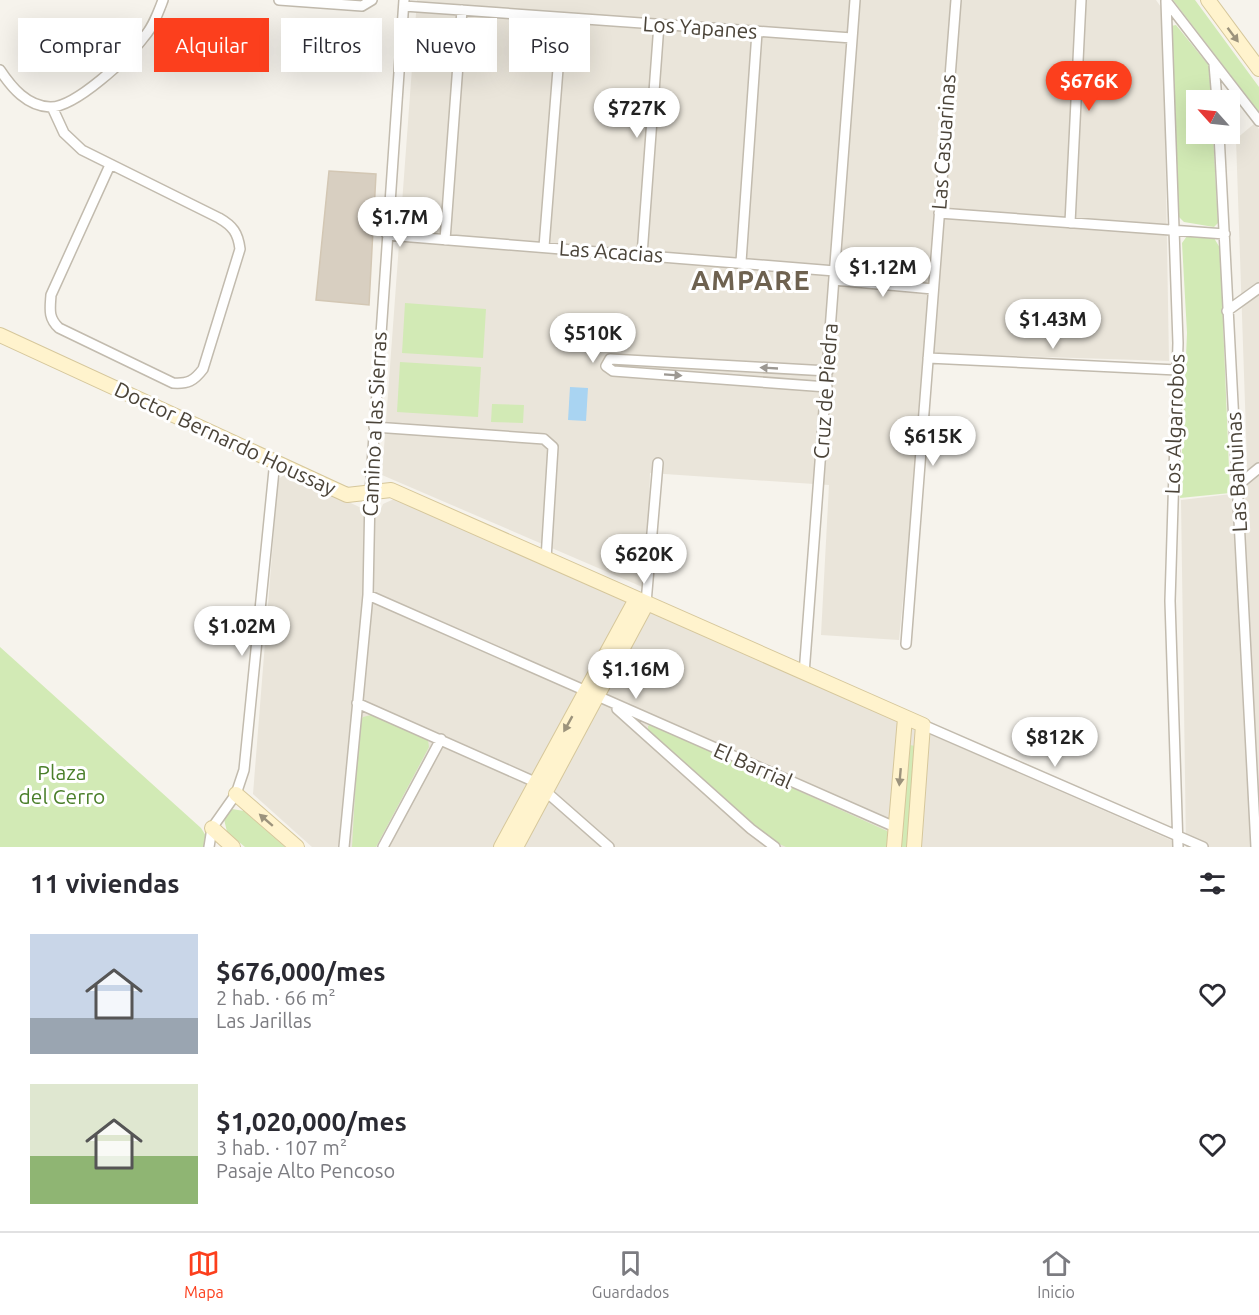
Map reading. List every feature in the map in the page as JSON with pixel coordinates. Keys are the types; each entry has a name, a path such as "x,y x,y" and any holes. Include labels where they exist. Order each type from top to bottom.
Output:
{"street":[{"path":"0,70 24,98 37,105 52,107 72,101 129,54 146,35 163,0"},
{"path":"279,0 362,6 372,0"},
{"name":"Cruz de Piedra","path":"804,674 855,0"},
{"name":"Las Casuarinas","path":"906,644 956,0"},
{"path":"1070,223 1081,0"},
{"path":"1208,0 1259,69"},
{"path":"1166,1 1259,122"},
{"name":"Los Algarrobos","path":"1166,1 1176,230 1177,370 1170,601 1178,847"},
{"name":"Los Yapanes","path":"404,3 562,18"},
{"name":"Camino a las Sierras","path":"345,847 368,595 374,427 404,3"},
{"path":"445,240 462,10"},
{"name":"Los Yapanes","path":"590,20 852,38"},
{"path":"642,255 658,24"},
{"path":"741,262 757,32"},
{"path":"1214,64 1216,90"},
{"path":"544,247 558,72"},
{"path":"52,107 64,133 73,143 110,165 219,218 231,225 238,236 240,249 203,369 195,380 185,384 173,383 59,328 53,322 50,313 51,295 110,165"},
{"name":"Las Bahuinas","path":"1220,144 1257,841"},
{"path":"939,213 1225,234"},
{"name":"Las Acacias","path":"387,235 741,262 933,289"},
{"path":"1227,311 1259,288"},
{"name":"Doctor Bernardo Houssay","path":"0,335 347,495 391,490 804,674 1203,847"},
{"path":"928,358 1177,370"},
{"path":"826,387 613,371 606,366 610,359 828,371"},
{"path":"374,427 544,439 553,447 546,559"},
{"path":"209,847 212,828 236,794 244,770 275,460"},
{"path":"501,847 599,697 643,602 658,463"},
{"path":"1237,486 1259,468"},
{"name":"El Barrial","path":"368,595 896,828"},
{"path":"1249,668 1259,659"},
{"name":"El Barrial","path":"599,697 751,829 775,847"},
{"path":"357,703 541,786 609,847"},
{"path":"894,847 914,722"},
{"path":"914,722 914,847"},
{"path":"383,847 441,739"},
{"path":"516,847 541,786"},
{"path":"236,794 297,847"},
{"path":"212,828 233,847"}],"shaded area":[{"path":"417,0 1156,0 1163,10 1169,361 927,353 899,640 821,635 829,485 650,473 647,589 382,475 412,72 497,72 497,18 416,18"},
{"path":"1255,123 1259,129 1259,847 1186,847 1181,500 1248,492 1236,144 1240,144 1240,136"},
{"path":"288,473 378,516 383,504 394,499 1173,841 1173,847 312,847 253,794 278,479"}],"green space":[{"path":"1173,0 1195,0 1259,87 1259,112"},
{"path":"1176,25 1210,67 1211,90 1186,90 1186,144 1214,144 1218,223 1214,227 1184,222 1179,217 1171,26"},
{"path":"1187,236 1214,238 1220,248 1230,493 1180,498 1187,333 1182,243"},
{"path":"405,303 486,309 483,358 402,353"},
{"path":"400,362 481,367 478,417 397,412"},
{"path":"492,404 524,405 523,423 491,422"},
{"name":"Plaza del Cerro","path":"0,647 201,828 206,836 204,847 0,847"},
{"path":"371,715 428,740 429,747 376,847 352,847 359,724 363,717"},
{"path":"651,724 887,831 890,837 889,847 786,847 773,841 648,730"},
{"path":"909,745 916,746 909,847 901,847"},
{"path":"232,809 244,811 285,847 245,847 227,832 224,819"}],"water":[{"path":"570,387 588,388 586,421 568,420"}],"building":[{"path":"329,171 376,174 369,305 316,300"}],"district":[{"name":"AMPARE","path":"751,281"}]}
